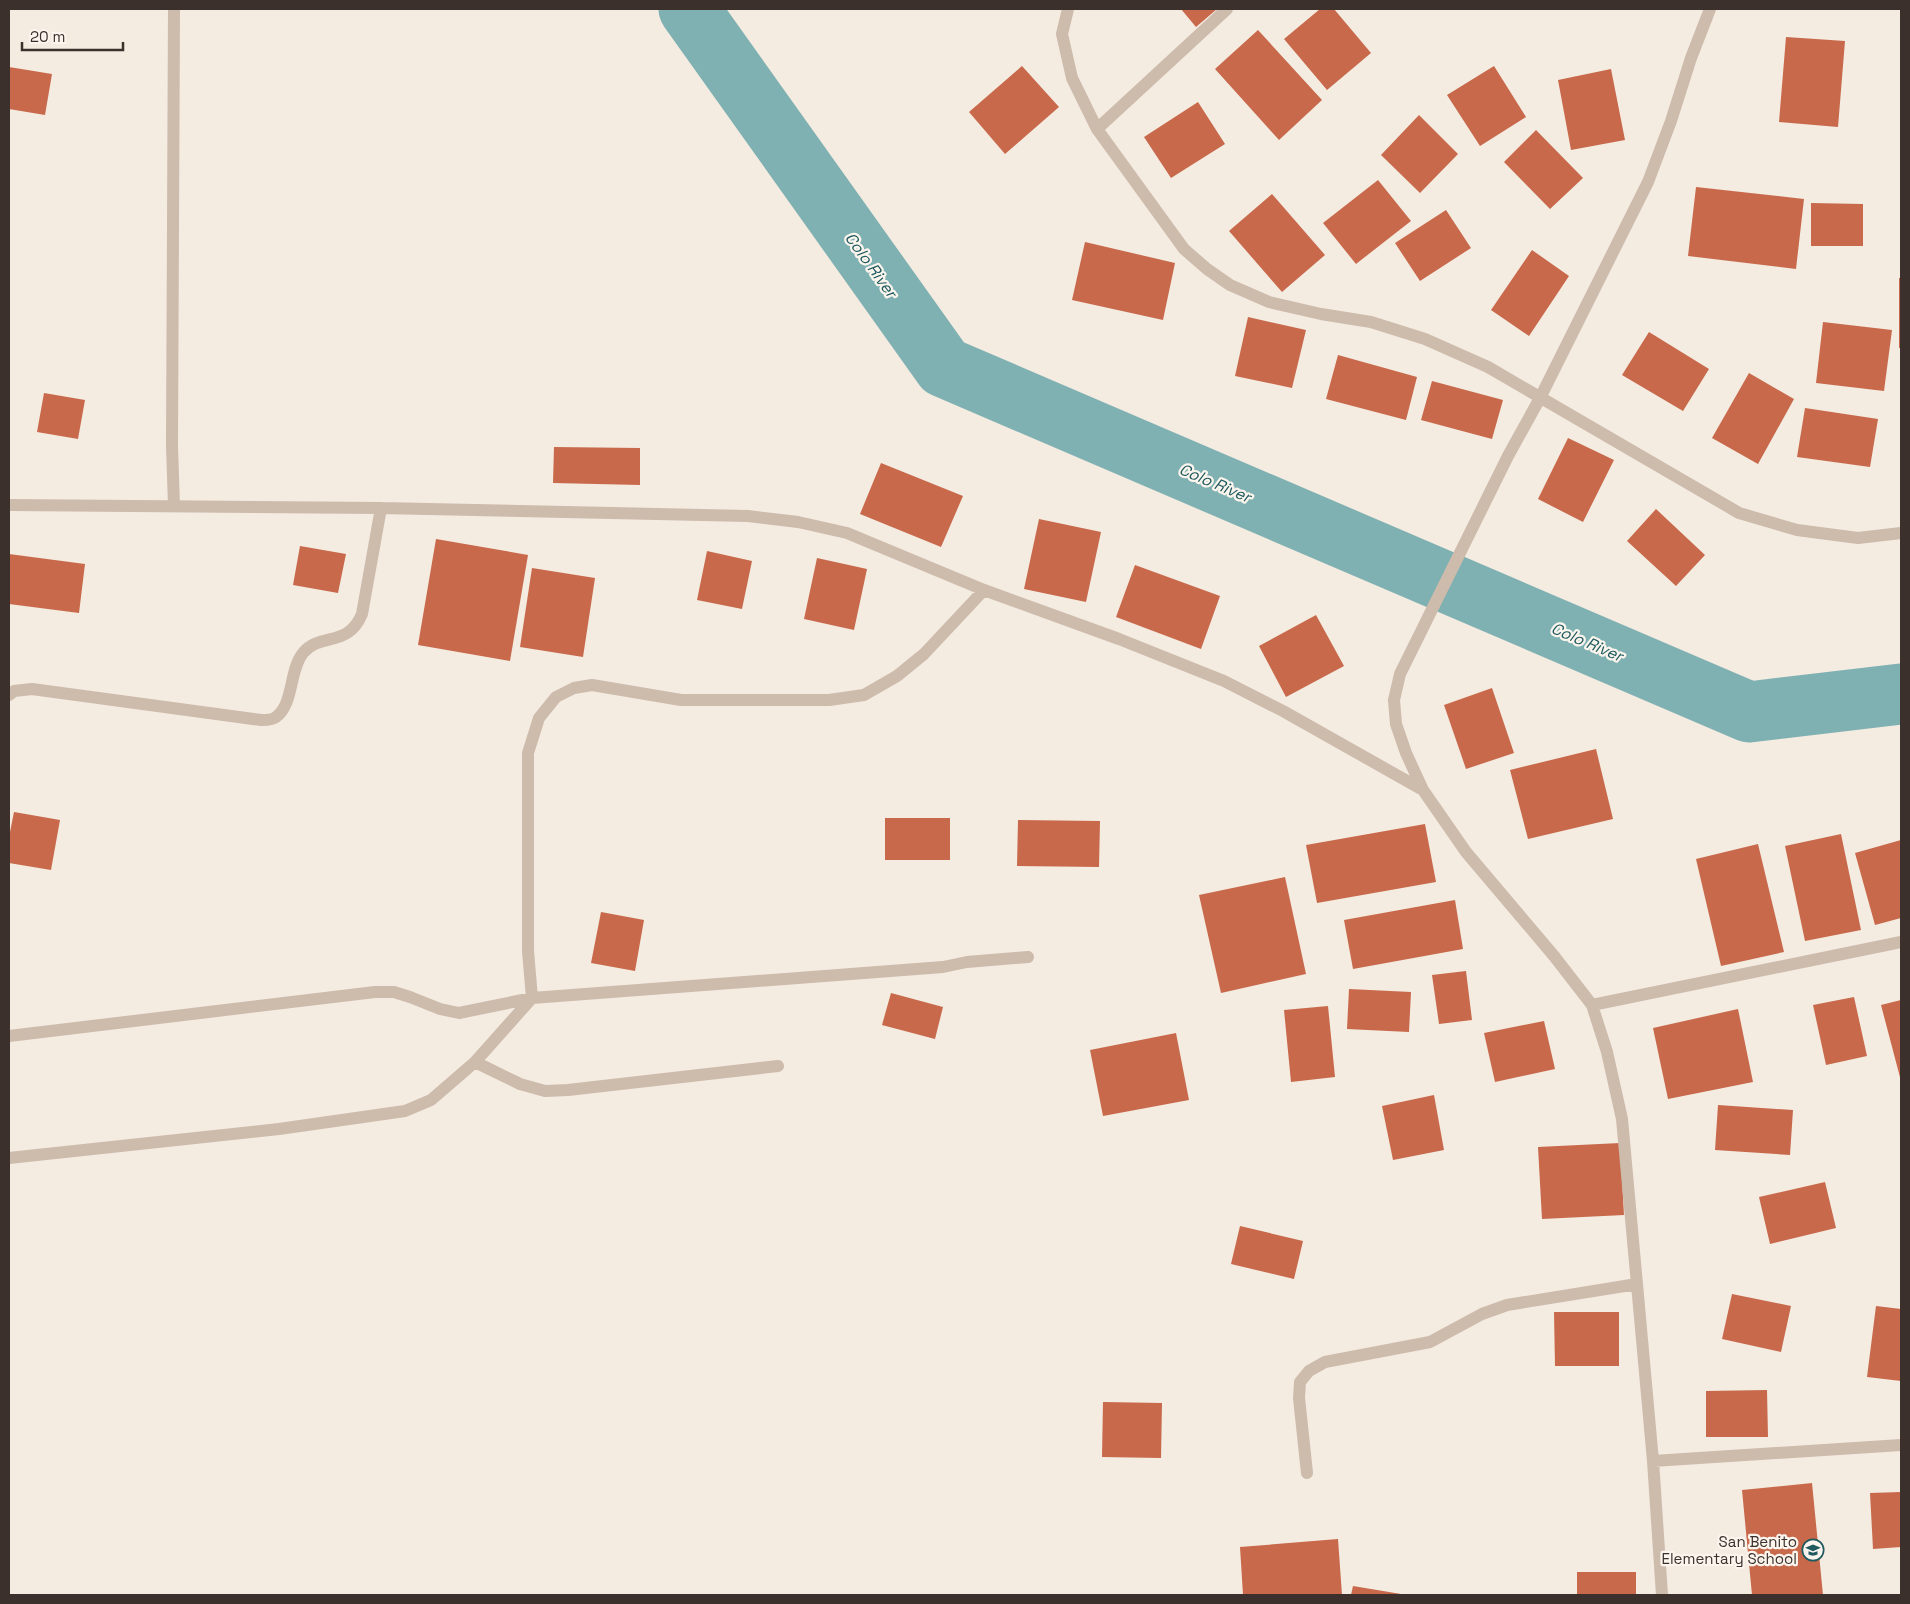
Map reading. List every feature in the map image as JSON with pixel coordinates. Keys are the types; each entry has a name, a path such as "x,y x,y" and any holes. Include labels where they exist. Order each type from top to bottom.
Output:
{"street":[{"path":"174,9 172,426 174,506"},
{"path":"1068,9 1062,34 1072,78 1097,129 1184,249 1206,269 1230,285 1269,302 1321,314 1371,322 1425,339 1488,366 1739,513 1797,530 1858,538 1901,533"},
{"path":"1097,129 1227,9"},
{"path":"1662,1595 1653,1461 1622,1120 1607,1052 1592,1005 1554,956 1466,852 1423,790 1406,753 1396,724 1394,700 1400,674 1508,456 1540,398 1648,182 1710,9"},
{"path":"9,505 381,508 748,516 798,522 847,533 984,590 1119,639 1224,681 1284,711 1423,790"},
{"path":"9,695 14,691 32,689 262,720 275,718 285,708 296,668 302,654 312,645 338,638 351,632 358,623 362,614 381,508"},
{"path":"9,1158 279,1129 405,1111 431,1100 475,1062 532,998 528,951 528,753 539,718 556,697 574,688 592,685 682,700 829,700 864,695 897,676 924,654 984,590"},
{"path":"1592,1005 1901,942"},
{"path":"9,1036 375,992 394,992 410,996 440,1009 459,1013 532,998 943,967 967,962 1028,957"},
{"path":"475,1062 520,1084 545,1091 778,1066"},
{"path":"1307,1473 1298,1398 1300,1382 1309,1371 1325,1362 1430,1342 1482,1314 1507,1305 1637,1284"},
{"path":"1653,1461 1901,1444"}],"building":[{"path":"1181,9 1217,9 1196,27"},
{"path":"1320,9 1334,9 1371,53 1327,90 1284,39"},
{"path":"1258,30 1322,100 1279,140 1215,69"},
{"path":"1786,37 1845,41 1838,127 1779,122"},
{"path":"1022,66 1059,107 1005,154 969,112"},
{"path":"1494,66 1526,117 1480,146 1447,95"},
{"path":"9,67 52,74 45,115 9,109"},
{"path":"1611,69 1625,140 1571,150 1558,80"},
{"path":"1198,102 1225,144 1171,178 1144,137"},
{"path":"1419,115 1458,154 1420,193 1381,155"},
{"path":"1536,130 1583,178 1550,209 1504,162"},
{"path":"1378,180 1411,221 1356,264 1323,223"},
{"path":"1696,187 1804,199 1796,269 1688,256"},
{"path":"1272,194 1325,255 1282,292 1229,231"},
{"path":"1811,203 1863,204 1863,246 1811,246"},
{"path":"1446,210 1471,248 1420,281 1395,243"},
{"path":"1085,242 1175,263 1163,320 1072,300"},
{"path":"1532,250 1569,276 1529,336 1491,310"},
{"path":"1899,278 1901,278 1901,348 1899,348"},
{"path":"1248,317 1306,330 1292,388 1235,376"},
{"path":"1823,322 1892,330 1884,391 1816,383"},
{"path":"1649,332 1709,369 1683,411 1622,375"},
{"path":"1338,355 1417,377 1406,420 1326,399"},
{"path":"1749,373 1794,399 1758,464 1712,438"},
{"path":"1432,381 1503,400 1492,439 1421,420"},
{"path":"44,393 85,400 78,439 37,432"},
{"path":"1805,408 1878,419 1870,467 1797,457"},
{"path":"1568,438 1614,460 1583,522 1538,499"},
{"path":"554,447 640,448 640,485 553,483"},
{"path":"881,463 963,496 941,547 860,514"},
{"path":"1656,509 1705,555 1676,586 1627,541"},
{"path":"1039,519 1101,532 1086,602 1024,589"},
{"path":"436,539 528,555 510,661 418,645"},
{"path":"300,546 346,554 338,593 293,585"},
{"path":"707,551 752,561 742,609 697,600"},
{"path":"9,554 85,564 79,613 9,604"},
{"path":"817,558 867,569 854,630 804,619"},
{"path":"1135,565 1220,596 1201,649 1116,617"},
{"path":"532,568 595,578 583,657 520,647"},
{"path":"1316,615 1344,666 1286,697 1259,646"},
{"path":"1492,688 1514,753 1466,769 1444,705"},
{"path":"1596,749 1613,819 1528,839 1510,770"},
{"path":"14,812 60,820 51,870 9,863 9,837"},
{"path":"885,818 950,818 950,860 885,860"},
{"path":"1018,820 1100,821 1099,867 1017,866"},
{"path":"1425,824 1436,882 1317,903 1306,845"},
{"path":"1841,834 1861,930 1805,941 1785,846"},
{"path":"1901,840 1901,918 1875,925 1855,853"},
{"path":"1758,844 1784,952 1721,966 1696,859"},
{"path":"1285,877 1306,974 1221,993 1199,895"},
{"path":"1455,900 1463,949 1353,969 1344,920"},
{"path":"601,912 644,920 635,971 591,963"},
{"path":"1466,971 1472,1020 1439,1024 1432,975"},
{"path":"1349,989 1411,992 1409,1032 1347,1029"},
{"path":"891,993 943,1007 935,1039 882,1025"},
{"path":"1854,997 1867,1056 1826,1065 1813,1005"},
{"path":"1901,1000 1901,1081 1881,1005"},
{"path":"1328,1006 1335,1077 1291,1082 1284,1010"},
{"path":"1738,1009 1753,1082 1668,1099 1653,1028"},
{"path":"1544,1021 1555,1069 1495,1082 1484,1033"},
{"path":"1176,1033 1189,1100 1103,1116 1090,1050"},
{"path":"1434,1095 1444,1150 1393,1160 1382,1106"},
{"path":"1718,1105 1793,1110 1790,1155 1715,1150"},
{"path":"1620,1143 1624,1215 1542,1219 1538,1147"},
{"path":"1825,1182 1836,1228 1770,1244 1759,1197"},
{"path":"1240,1226 1303,1241 1294,1279 1231,1264"},
{"path":"1732,1294 1791,1306 1781,1352 1722,1339"},
{"path":"1876,1306 1901,1309 1901,1381 1867,1377"},
{"path":"1554,1312 1619,1312 1619,1366 1555,1366"},
{"path":"1767,1390 1768,1437 1706,1437 1706,1391"},
{"path":"1103,1402 1162,1403 1161,1458 1102,1457"},
{"path":"1812,1483 1823,1595 1752,1595 1742,1490"},
{"path":"1901,1492 1901,1547 1873,1549 1870,1493"},
{"path":"1338,1539 1342,1595 1243,1595 1240,1547"},
{"path":"1577,1572 1636,1572 1636,1595 1577,1595"},
{"path":"1353,1586 1401,1594 1401,1595 1351,1595"}],"waterway":[{"name":"Colo River","path":"689,9 944,367 1749,712 1901,694"}],"place":[{"name":"San Benito Elementary School","path":"1813,1550"}]}
